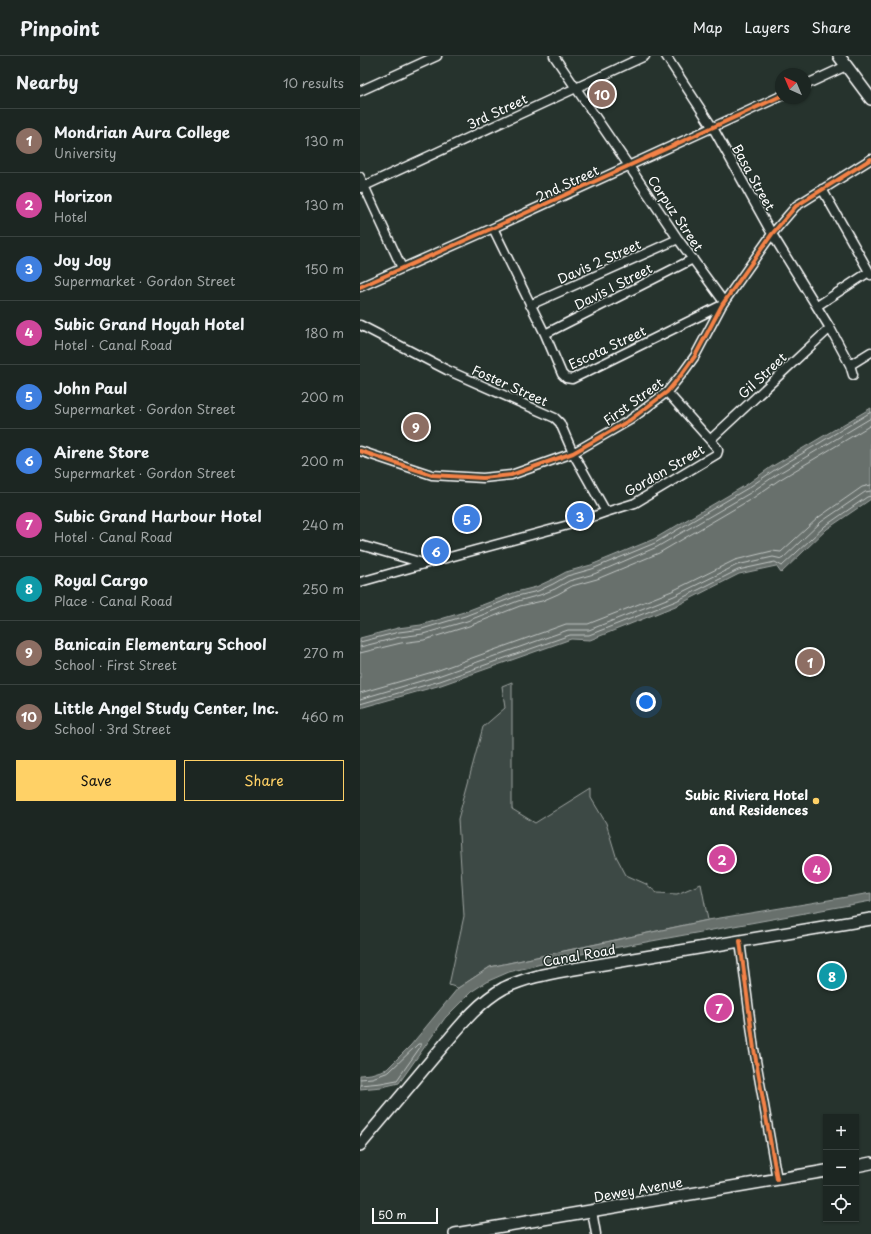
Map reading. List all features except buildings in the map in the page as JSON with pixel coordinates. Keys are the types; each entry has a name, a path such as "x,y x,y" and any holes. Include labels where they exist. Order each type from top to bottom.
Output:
{"main road":[{"path":"839,56 871,99"},
{"name":"Canal Road","path":"360,1145 464,1022 485,1001 503,989 526,979 540,976 871,919"},
{"path":"859,1165 871,1163"},
{"name":"Dewey Avenue","path":"455,1234 823,1171"}],"street":[{"path":"360,91 437,56"},
{"name":"Corpuz Street","path":"554,56 723,304"},
{"name":"3rd Street","path":"362,187 645,56"},
{"name":"Basa Street","path":"666,56 713,128 772,234 830,328 850,365 853,375"},
{"path":"811,82 846,66"},
{"name":"2nd Street","path":"360,286 493,228 775,99"},
{"name":"First Street","path":"360,451 432,475 483,478 511,475 573,453 630,420 667,392 695,356 723,304 772,234 796,206 871,159"},
{"path":"360,177 362,187 402,268"},
{"path":"817,306 870,274 822,189"},
{"name":"Escota Street","path":"493,228 545,334 562,374 566,378 572,379 723,304"},
{"name":"Davis 2 Street","path":"530,305 678,239"},
{"name":"Davis I Street","path":"545,334 693,259"},
{"name":"Foster Street","path":"360,325 447,370 555,418 560,423 573,453 606,512"},
{"name":"Gil Street","path":"710,440 830,328"},
{"path":"850,365 871,352"},
{"name":"Gordon Street","path":"360,582 572,524 635,503 717,454 718,449 667,392"},
{"path":"360,545 424,564"},
{"path":"740,941 754,1049 777,1179"},
{"path":"592,1211 596,1234"}],"shaded area":[{"path":"512,682 512,809 535,823 591,788 591,798 606,823 616,856 626,875 646,884 657,893 677,894 701,884 708,920 490,967 458,988 449,985 464,916 458,819 483,727 505,708 502,686"}],"water":[{"path":"871,408 871,499 827,529 781,573 776,566 739,574 678,605 590,640 571,639 441,685 360,708 360,638 398,628 421,625 464,612 516,592 536,587 566,572 591,565 654,539 746,485 771,467"},
{"path":"871,893 871,901 586,953 509,972 486,982 471,992 445,1018 399,1083 382,1087 360,1089 360,1075 371,1074 387,1069 411,1045 458,988 490,967 708,920"}],"cycle path":[{"path":"360,287 493,228 775,99"},
{"path":"360,451 432,475 483,478 511,475 573,453 630,420 667,392 695,356 722,305 772,234 796,206 871,159"},
{"path":"740,941 754,1049 777,1179"}],"place":[{"name":"Little Angel Study Center, Inc.","path":"602,94"},
{"name":"Banicain Elementary School","path":"416,427"},
{"name":"Joy Joy","path":"580,516"},
{"name":"John Paul","path":"467,519"},
{"name":"Airene Store","path":"436,551"},
{"name":"Mondrian Aura College","path":"810,662"},
{"name":"Subic Riviera Hotel and Residences","path":"816,801"},
{"name":"Horizon","path":"722,859"},
{"name":"Subic Grand Hoyah Hotel","path":"817,869"},
{"name":"Royal Cargo","path":"832,976"},
{"name":"Subic Grand Harbour Hotel","path":"719,1008"}]}
